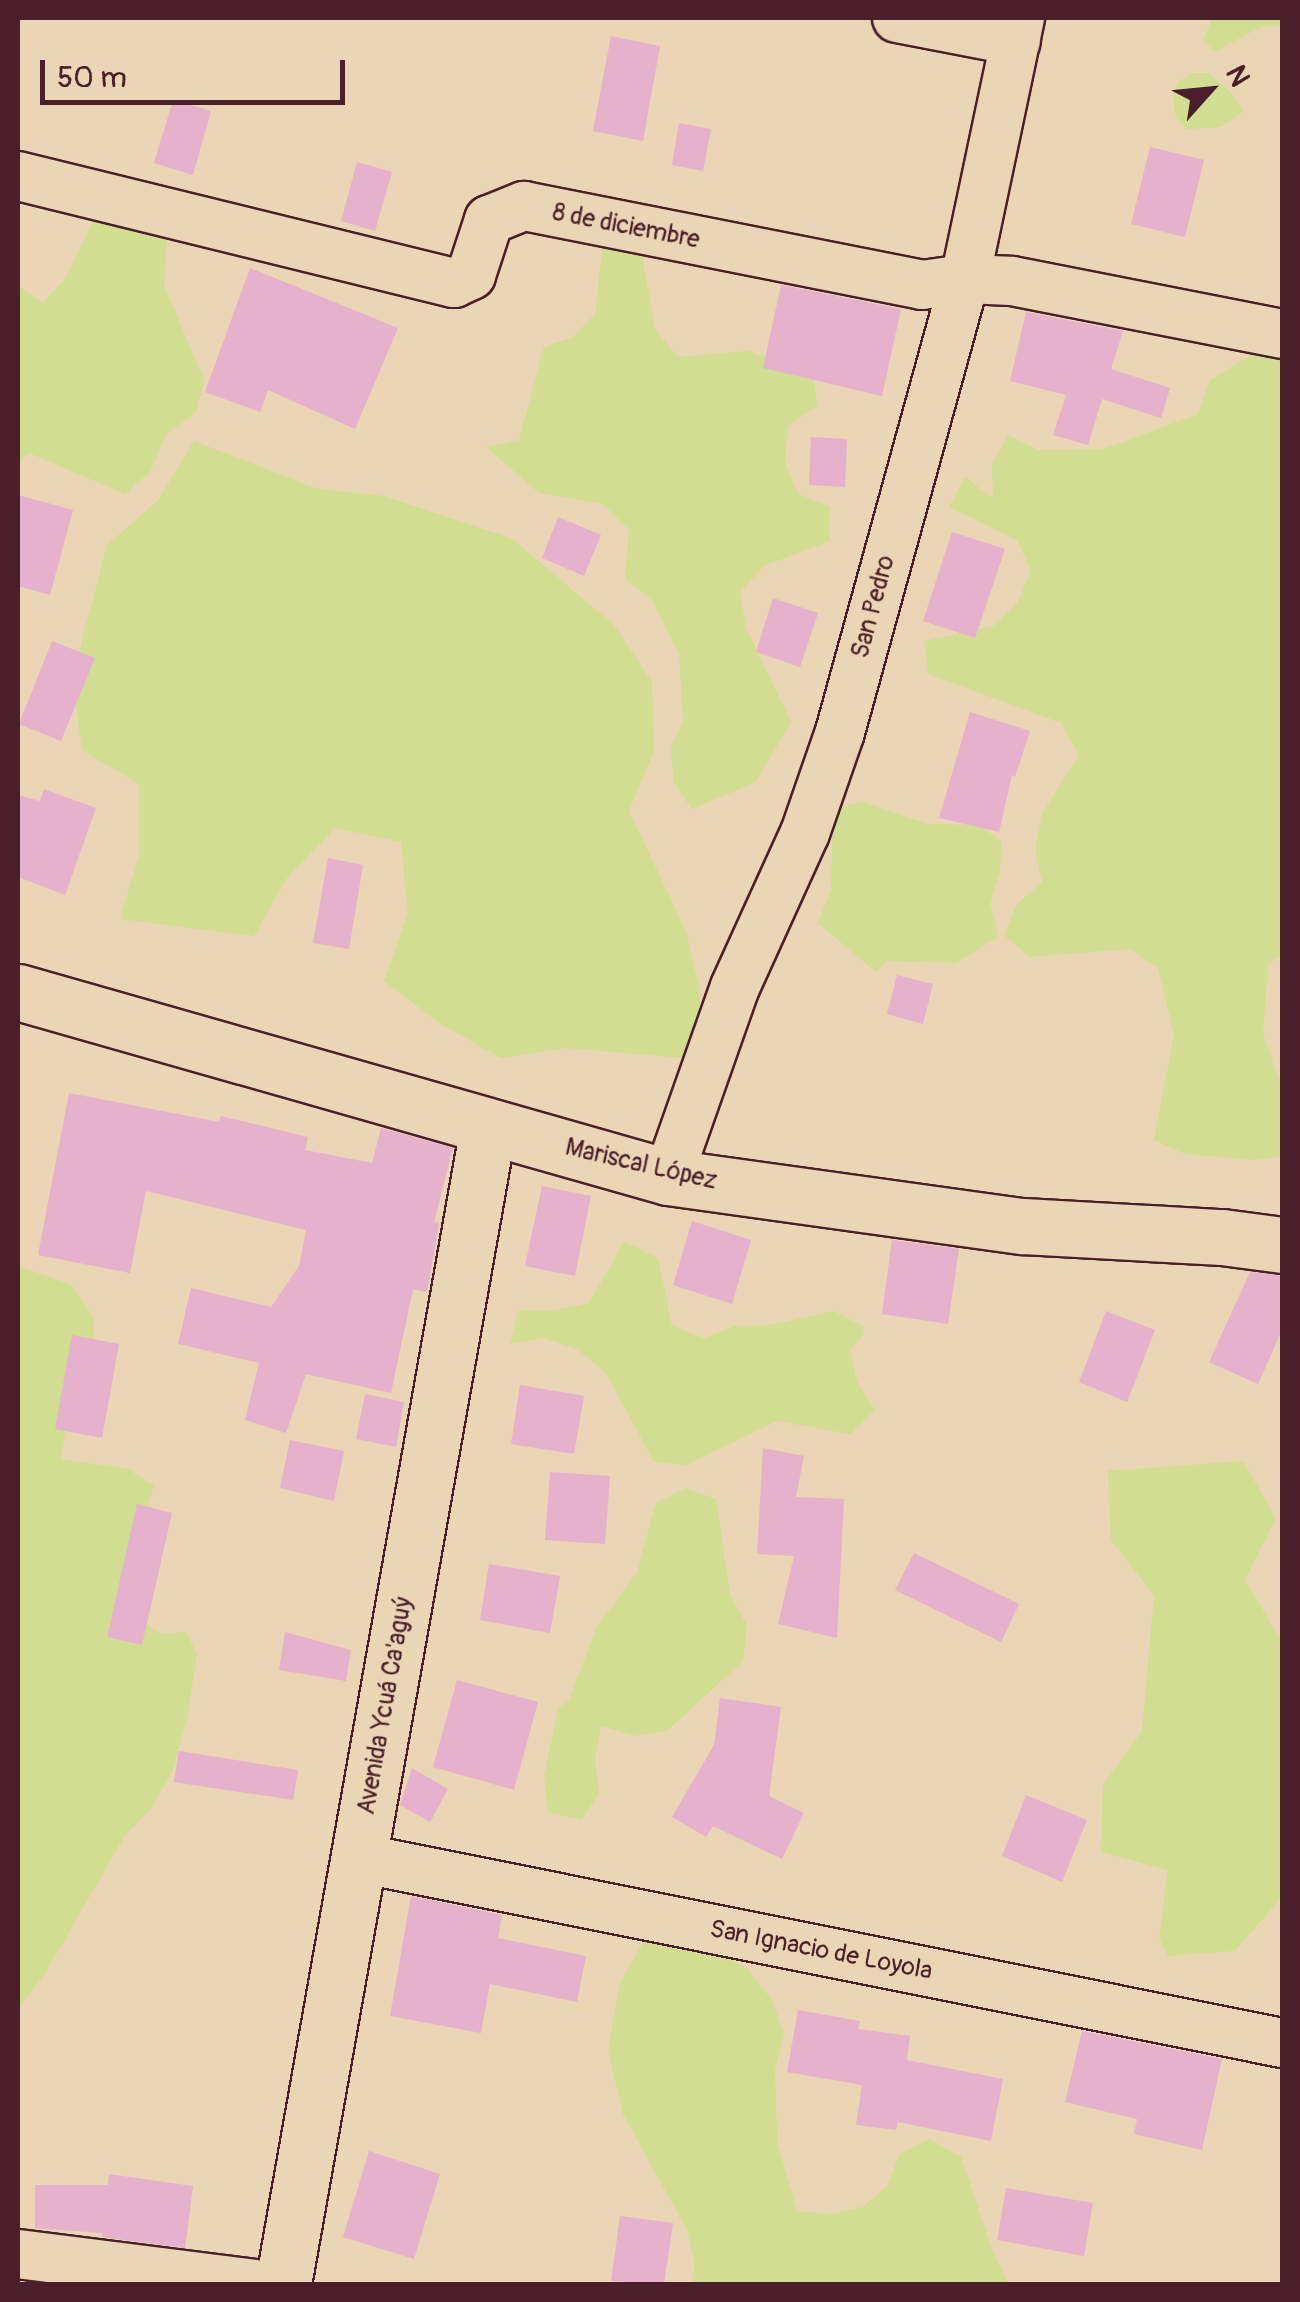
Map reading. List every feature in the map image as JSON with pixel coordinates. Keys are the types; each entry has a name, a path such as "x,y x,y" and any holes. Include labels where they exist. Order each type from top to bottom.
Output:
{"street":[{"path":"897,18 1018,29"},
{"name":"San Pedro","path":"668,1177 735,987 805,833 840,732 965,279 1018,29"},
{"name":"8 de diciembre","path":"18,176 454,283 471,275 490,220 524,206 922,285 965,279 1012,281 1282,334"},
{"name":"Mariscal López","path":"18,992 668,1177 1023,1226 1222,1237 1282,1246"},
{"name":"Avenida Ycuá Ca'aguý","path":"282,2284 488,1127"},
{"name":"San Ignacio de Loyola","path":"358,1858 1282,2043"},
{"path":"18,2254 254,2284"}],"green space":[{"path":"1212,18 1282,18 1282,27 1263,26 1215,51 1203,41"},
{"path":"1192,73 1209,73 1234,96 1243,112 1221,127 1187,129 1176,117 1173,99 1177,83"},
{"path":"96,216 168,221 164,285 204,380 196,413 168,432 150,472 125,494 29,453 18,463 18,286 43,303 66,278"},
{"path":"606,216 637,226 655,330 678,357 748,351 813,373 817,406 788,426 785,462 798,494 829,506 829,541 764,566 740,592 746,628 791,722 756,782 692,809 674,783 671,749 683,719 679,654 651,599 625,579 629,530 603,504 539,493 486,447 519,440 544,347 573,337 595,314"},
{"path":"1266,346 1282,353 1282,955 1268,964 1263,1033 1282,1089 1282,1156 1253,1160 1185,1154 1154,1140 1174,1035 1158,968 1130,949 1029,957 1004,935 1017,904 1042,882 1035,849 1042,814 1079,755 1061,723 928,674 925,641 993,626 1018,602 1031,570 1017,540 949,507 965,477 993,499 992,465 1008,435 1038,450 1104,449 1198,414 1210,380"},
{"path":"194,441 318,489 384,496 511,538 615,626 652,682 654,751 629,811 686,931 700,994 696,1059 565,1048 501,1058 439,1023 384,981 408,913 401,842 335,828 287,878 254,936 120,919 139,854 139,784 82,750 72,680 107,545 158,500"},
{"path":"863,802 928,824 979,825 1001,841 1000,872 990,904 998,937 956,963 887,961 876,972 818,923 831,890 833,815 847,805"},
{"path":"624,1242 658,1258 672,1326 704,1338 735,1326 770,1325 834,1311 863,1326 864,1334 850,1350 857,1382 875,1410 850,1434 777,1421 687,1465 654,1462 606,1373 577,1349 544,1338 510,1344 519,1310 555,1310 589,1303"},
{"path":"18,1266 72,1285 94,1319 92,1385 66,1428 61,1459 128,1469 154,1486 127,1564 130,1612 161,1634 186,1632 197,1654 173,1770 151,1809 124,1837 46,1972 18,2009"},
{"path":"1243,1461 1276,1518 1245,1579 1278,1636 1282,1636 1282,1904 1281,1898 1235,1951 1168,1956 1159,1938 1168,1870 1101,1852 1103,1785 1142,1731 1154,1596 1111,1540 1108,1471"},
{"path":"685,1488 716,1499 730,1595 747,1625 743,1661 668,1730 636,1736 601,1726 595,1759 599,1793 582,1820 548,1812 544,1775 559,1707 569,1701 596,1628 637,1572 656,1503"},
{"path":"655,1921 747,1968 772,2000 784,2034 775,2069 777,2141 797,2211 830,2214 863,2207 888,2185 900,2153 930,2139 961,2157 993,2253 1009,2284 692,2284 695,2263 687,2230 623,2114 608,2050 620,1983"}],"building":[{"path":"611,36 660,46 643,141 593,131"},
{"path":"173,100 211,111 193,175 154,163"},
{"path":"679,123 711,129 703,171 672,165"},
{"path":"1150,147 1204,160 1185,237 1131,224"},
{"path":"357,162 392,172 375,231 341,221"},
{"path":"250,268 398,328 355,429 268,390 260,412 205,392"},
{"path":"781,285 901,309 882,396 763,368"},
{"path":"1026,312 1123,331 1111,369 1170,388 1161,418 1102,399 1088,445 1053,435 1066,395 1010,381"},
{"path":"811,437 847,439 845,487 809,485"},
{"path":"18,495 73,510 50,595 18,586"},
{"path":"558,517 601,535 584,576 542,558"},
{"path":"952,532 1005,549 975,638 923,621"},
{"path":"773,598 818,613 800,667 756,652"},
{"path":"52,641 95,658 61,741 19,724"},
{"path":"970,712 1030,731 1015,777 1012,775 999,832 939,818"},
{"path":"44,789 96,808 65,895 18,877 18,795 40,801"},
{"path":"328,858 363,865 349,949 313,943"},
{"path":"897,975 933,984 923,1024 887,1014"},
{"path":"69,1093 219,1122 221,1116 308,1137 305,1150 372,1163 381,1128 453,1148 434,1222 439,1223 427,1292 413,1289 391,1393 306,1374 286,1433 245,1420 259,1363 178,1344 191,1288 271,1307 299,1266 306,1230 146,1191 130,1273 38,1255"},
{"path":"542,1186 591,1196 575,1276 525,1266"},
{"path":"692,1221 751,1240 732,1304 673,1285"},
{"path":"892,1240 959,1249 948,1324 882,1314"},
{"path":"1250,1272 1282,1276 1282,1330 1258,1384 1209,1362"},
{"path":"1106,1311 1155,1330 1127,1402 1079,1382"},
{"path":"72,1335 119,1344 102,1438 55,1429"},
{"path":"520,1385 584,1396 574,1454 511,1444"},
{"path":"365,1394 404,1402 396,1447 356,1439"},
{"path":"290,1440 344,1451 334,1501 280,1488"},
{"path":"763,1448 804,1456 796,1497 844,1499 837,1638 778,1624 794,1556 757,1554"},
{"path":"550,1472 610,1476 605,1544 545,1540"},
{"path":"137,1504 172,1513 142,1645 107,1637"},
{"path":"914,1553 1019,1604 1001,1642 895,1590"},
{"path":"489,1564 560,1576 550,1633 480,1620"},
{"path":"285,1632 351,1650 346,1681 279,1670"},
{"path":"457,1680 538,1702 514,1790 433,1767"},
{"path":"720,1698 781,1707 769,1796 804,1813 782,1859 713,1826 706,1837 672,1817 714,1745"},
{"path":"179,1751 298,1770 293,1800 174,1782"},
{"path":"412,1768 448,1789 430,1822 400,1805"},
{"path":"1026,1795 1087,1820 1062,1882 1002,1856"},
{"path":"411,1896 502,1915 498,1938 586,1956 577,2002 490,1984 481,2033 390,2016"},
{"path":"798,2010 860,2021 858,2029 910,2036 907,2060 1003,2079 991,2141 898,2122 896,2130 856,2125 862,2085 787,2072"},
{"path":"1082,2031 1222,2059 1202,2150 1134,2134 1137,2119 1065,2102"},
{"path":"369,2151 440,2174 414,2259 343,2237"},
{"path":"109,2174 193,2186 185,2248 102,2237 102,2233 35,2228 35,2185 108,2185"},
{"path":"1006,2188 1093,2203 1084,2256 997,2240"},
{"path":"620,2216 673,2223 664,2284 611,2281"}]}
